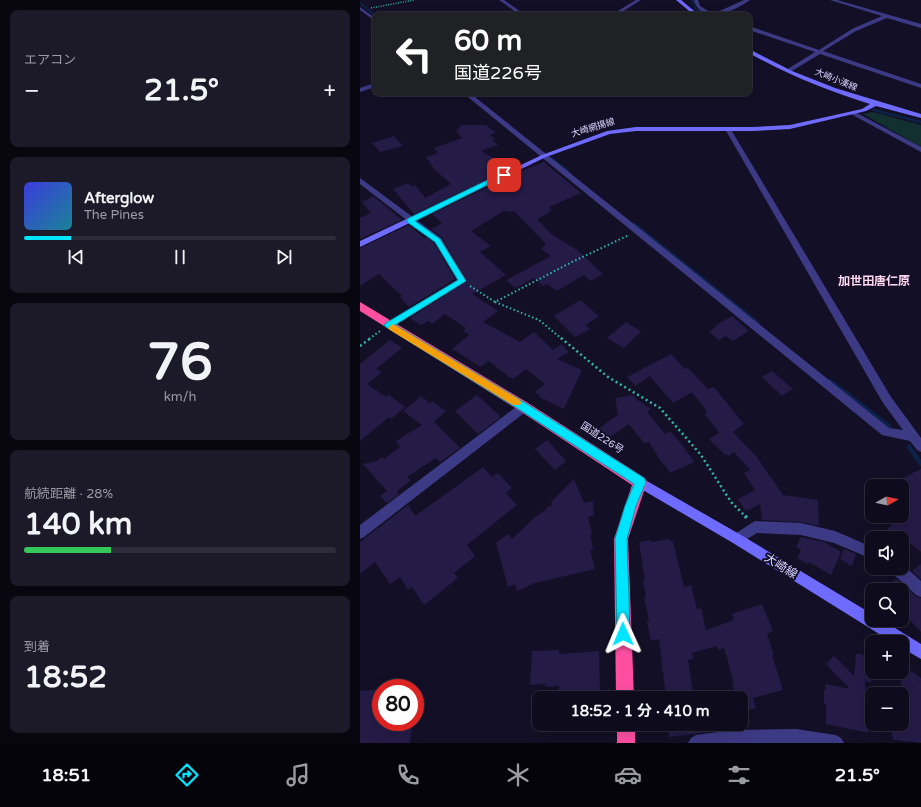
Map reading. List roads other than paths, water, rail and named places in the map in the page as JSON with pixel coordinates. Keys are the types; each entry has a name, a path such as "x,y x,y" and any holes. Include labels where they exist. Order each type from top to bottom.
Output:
{"highway":[{"name":"国道226号","path":"360,306 524,407 640,482"},
{"path":"625,691 621,539 640,482"},
{"path":"626,731 626,743"}],"street":[{"path":"501,0 519,12"},
{"path":"618,12 639,0"},
{"path":"678,0 693,12"},
{"path":"696,0 698,7 707,12"},
{"path":"720,12 748,0"},
{"path":"832,0 921,26"},
{"path":"361,9 372,18"},
{"path":"788,71 854,30 886,16"},
{"path":"752,29 921,86"},
{"name":"大崎小湊線","path":"752,53 788,71 851,96 874,104 921,116"},
{"path":"360,90 372,86"},
{"path":"470,96 886,432 914,437"},
{"name":"大崎網揚線","path":"360,244 544,156 609,132 621,130 790,127 814,123 864,110 874,104"},
{"path":"853,113 921,150"},
{"path":"728,129 887,400 921,447"},
{"path":"360,180 410,220 438,240 462,281 389,325"},
{"path":"360,533 524,407"},
{"name":"大崎線","path":"640,482 737,539 921,652"},
{"path":"737,539 755,527 801,529 836,537 865,550"},
{"path":"905,575 921,590"},
{"path":"696,743 734,738 788,737 836,743"}],"waterway":[{"path":"692,0 696,9 700,12"},
{"path":"360,3 372,13"},
{"path":"874,110 921,122"},
{"path":"551,158 569,172"},
{"path":"634,224 758,323"},
{"path":"830,381 890,427"},
{"path":"909,447 921,464"}],"district":[{"name":"加世田唐仁原","path":"874,281"}]}
